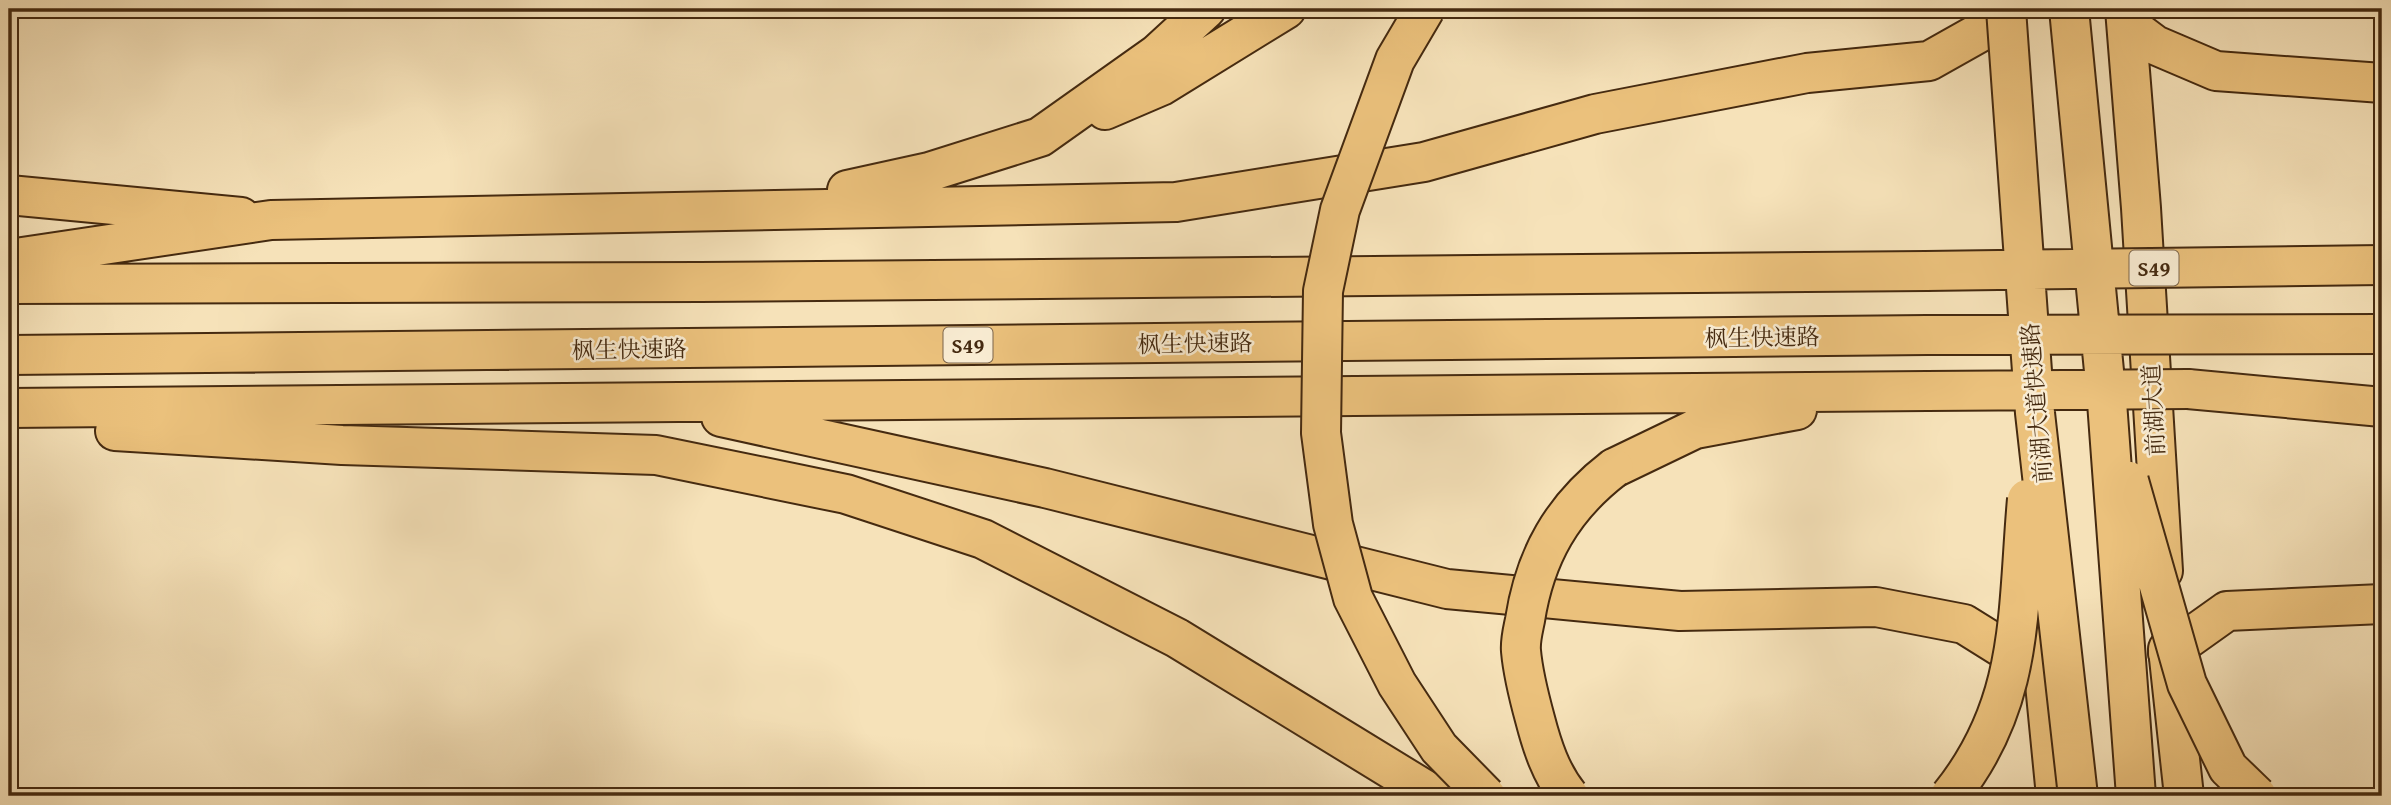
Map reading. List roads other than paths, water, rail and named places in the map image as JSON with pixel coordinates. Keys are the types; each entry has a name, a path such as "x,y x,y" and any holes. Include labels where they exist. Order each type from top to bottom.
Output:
{"main road":[{"path":"1040,137 1157,54 1206,9"},
{"path":"681,211 872,187 1040,137 1161,86 1286,9"},
{"path":"1424,9 1395,60 1340,210 1323,290 1321,433 1333,524 1353,598 1397,684 1439,748 1486,796"},
{"path":"2069,9 2107,402 2136,796"},
{"path":"9,195 271,220 1176,202 1424,162 1595,114 1794,75 1928,61 1997,14"},
{"path":"1997,14 2018,409 2056,796"},
{"name":"前湖大道快速路","path":"1997,14 2035,413 2078,796"},
{"path":"2126,17 2155,45 2216,71 2382,83"},
{"name":"前湖大道","path":"2126,17 2168,653 2184,796"},
{"path":"9,259 271,220"},
{"name":"S49","path":"9,284 701,282 2382,265"},
{"name":"枫生快速路","path":"9,355 1927,335 2382,334"},
{"path":"9,408 2382,388"},
{"path":"2188,389 2382,407"},
{"path":"1569,796 1560,786 1542,747 1528,697 1520,649 1531,582 1555,531 1589,488 1614,468 1695,429 1815,407 1927,391"},
{"path":"2107,402 2187,684 2228,768 2257,796"},
{"path":"654,403 1045,488 1447,589 1680,611 1876,607 1964,624 2044,674"},
{"path":"1950,796 1972,769 1997,722 2012,673 2035,413"},
{"path":"9,421 342,445 494,447 656,455 846,494 983,539 1177,638 1435,796"},
{"path":"2168,653 2227,611 2382,604"}]}
